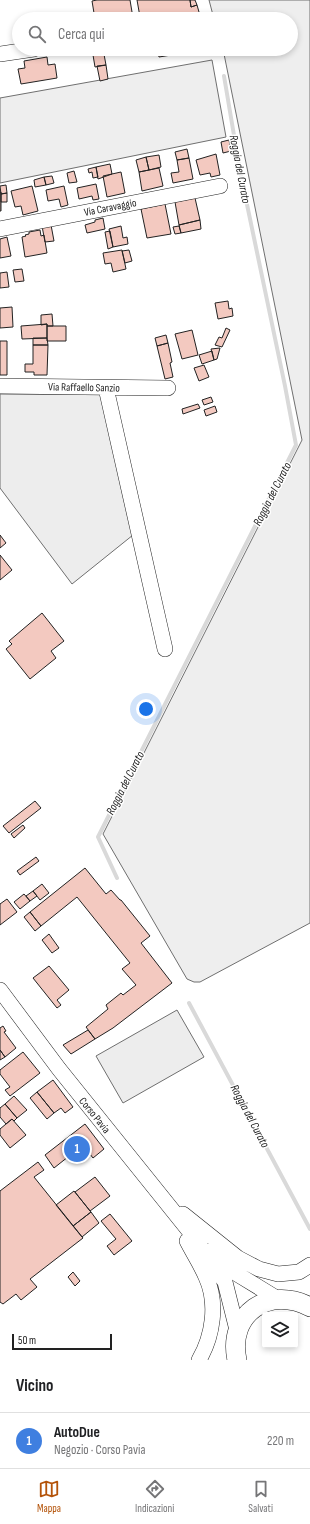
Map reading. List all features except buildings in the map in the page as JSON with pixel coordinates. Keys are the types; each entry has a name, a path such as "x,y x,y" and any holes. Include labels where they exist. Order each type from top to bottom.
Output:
{"main road":[{"path":"232,1356 237,1330 244,1318 253,1308 265,1302 278,1299 306,1299"}],"street":[{"path":"0,54 12,52"},
{"name":"Via Caravaggio","path":"0,229 220,186"},
{"name":"Via Raffaello Sanzio","path":"0,386 168,388"},
{"path":"106,388 165,649"},
{"name":"Corso Pavia","path":"2,996 194,1237 225,1282 237,1330"},
{"path":"160,1195 238,1258 258,1269 278,1274 300,1272 310,1264"},
{"path":"160,1195 206,1277 211,1294 213,1311 211,1327 204,1351 199,1360"},
{"name":"Corso Pavia","path":"194,1237 237,1274 278,1299"}],"shaded area":[{"path":"209,0 310,0 310,923 200,982 194,982 187,979 103,834 302,440 224,56 298,56 298,12 212,12"},
{"path":"212,60 226,137 0,183 0,98"},
{"path":"0,394 102,394 133,535 72,584 0,488"},
{"path":"177,1010 204,1057 123,1103 96,1056"}],"waterway":[{"name":"Roggia del Curato","path":"117,878 98,837 296,445 240,171 224,76"},
{"name":"Roggia del Curato","path":"189,1003 310,1229"}],"place":[{"name":"AutoDue","path":"77,1149"}]}
